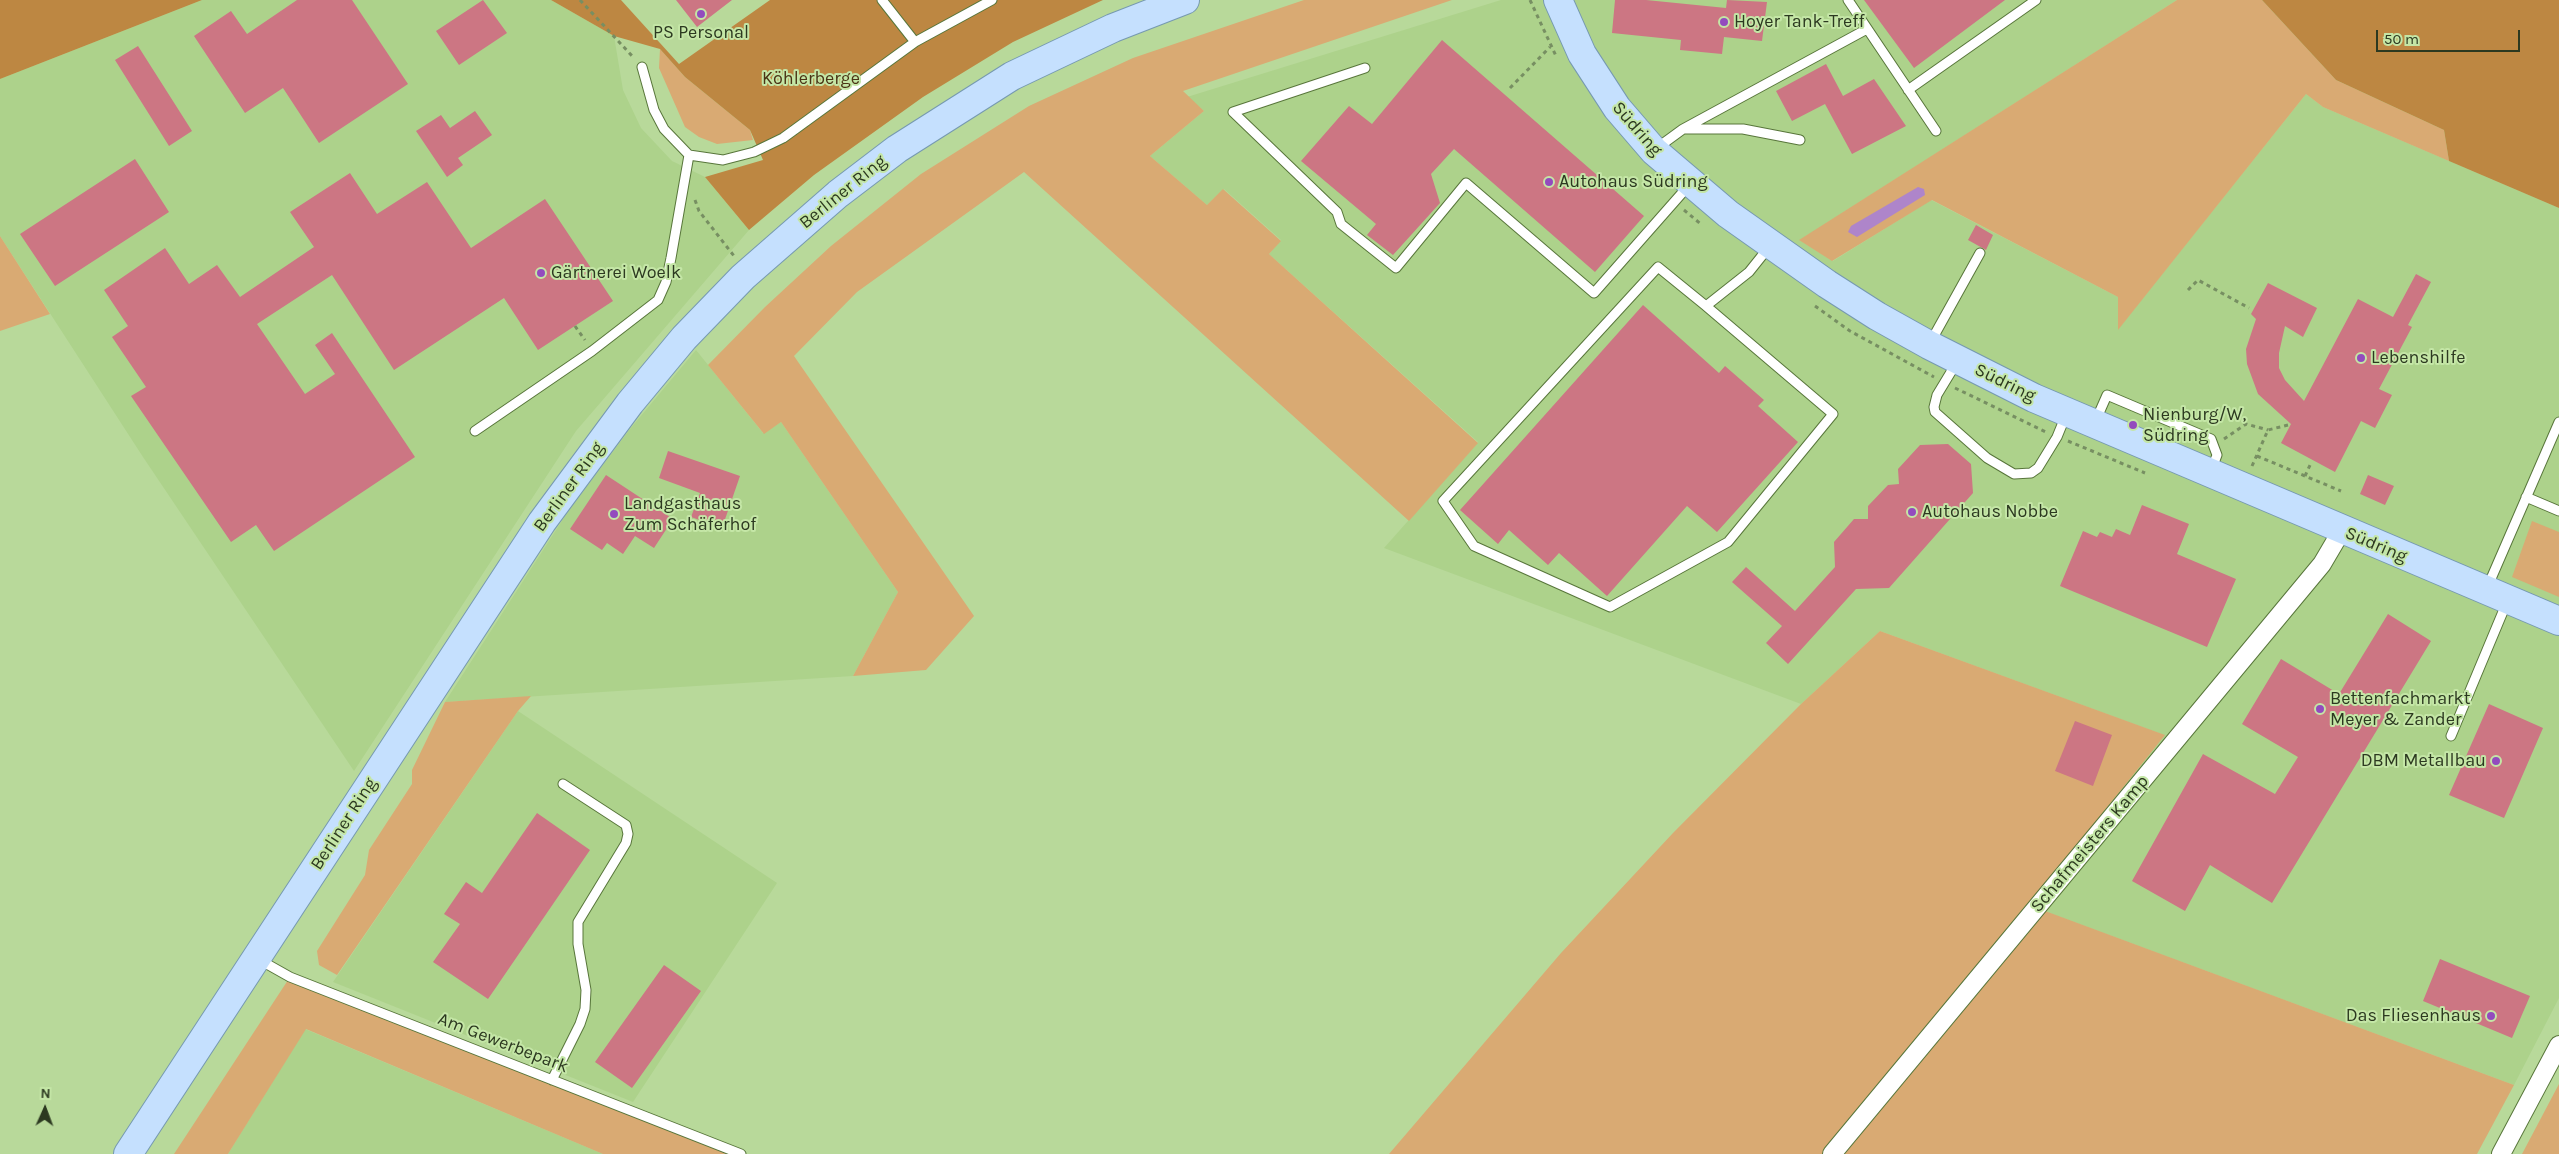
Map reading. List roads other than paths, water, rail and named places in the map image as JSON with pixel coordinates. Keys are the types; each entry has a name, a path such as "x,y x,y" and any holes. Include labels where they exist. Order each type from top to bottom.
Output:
{"main road":[{"name":"Berliner Ring","path":"128,1154 542,522 630,403 684,338 743,277 838,194 897,149 1012,76 1113,28 1185,0"},
{"name":"Südring","path":"1558,0 1582,54 1617,108 1654,151 1690,184 1827,284 1929,345 2067,412 2559,621"}],"street":[{"name":"Schafmeisters Kamp","path":"1832,1154 2322,564 2342,530"},
{"path":"2500,1154 2559,1045"}],"lane":[{"path":"882,0 915,42"},
{"path":"642,67 654,110 661,123 689,156 723,160 762,148 783,138 915,42 992,0"},
{"path":"1848,0 1936,131"},
{"path":"1908,90 2036,0"},
{"path":"1654,151 1683,129 1867,29"},
{"path":"1366,68 1233,112 1337,212 1341,224 1396,268 1466,183 1594,293 1690,184"},
{"path":"1683,129 1743,128 1800,140"},
{"path":"475,431 592,351 658,300 666,282 689,156"},
{"path":"1706,306 1749,272 1770,244"},
{"path":"1929,345 1980,253"},
{"path":"1658,267 1706,306 1833,414 1728,542 1610,607 1474,546 1443,501 1658,267"},
{"path":"1958,360 1937,395 1934,407 1935,412 1987,458 2014,474 2031,472 2038,468 2057,437 2067,412"},
{"path":"2095,424 2107,395 2211,439 2217,455 2210,474"},
{"path":"2451,736 2497,595 2526,497 2559,422"},
{"path":"2526,497 2559,511"},
{"path":"552,1080 580,1024 585,1009 586,990 578,944 578,922 626,843 628,834 626,825 563,784"},
{"name":"Am Gewerbepark","path":"256,958 290,977 741,1154"}],"place":[{"name":"PS Personal","path":"701,14"},
{"name":"Hoyer Tank-Treff","path":"1724,22"},
{"name":"Autohaus Südring","path":"1549,182"},
{"name":"Gärtnerei Woelk","path":"541,273"},
{"name":"Lebenshilfe","path":"2361,358"},
{"name":"Nienburg/W, Südring","path":"2133,425"},
{"name":"Autohaus Nobbe","path":"1912,512"},
{"name":"Landgasthaus Zum Schäferhof","path":"614,514"},
{"name":"Bettenfachmarkt Meyer & Zander","path":"2320,709"},
{"name":"DBM Metallbau","path":"2496,761"},
{"name":"Das Fliesenhaus","path":"2491,1016"}],"park label":[{"name":"Köhlerberge","path":"811,79"}]}
